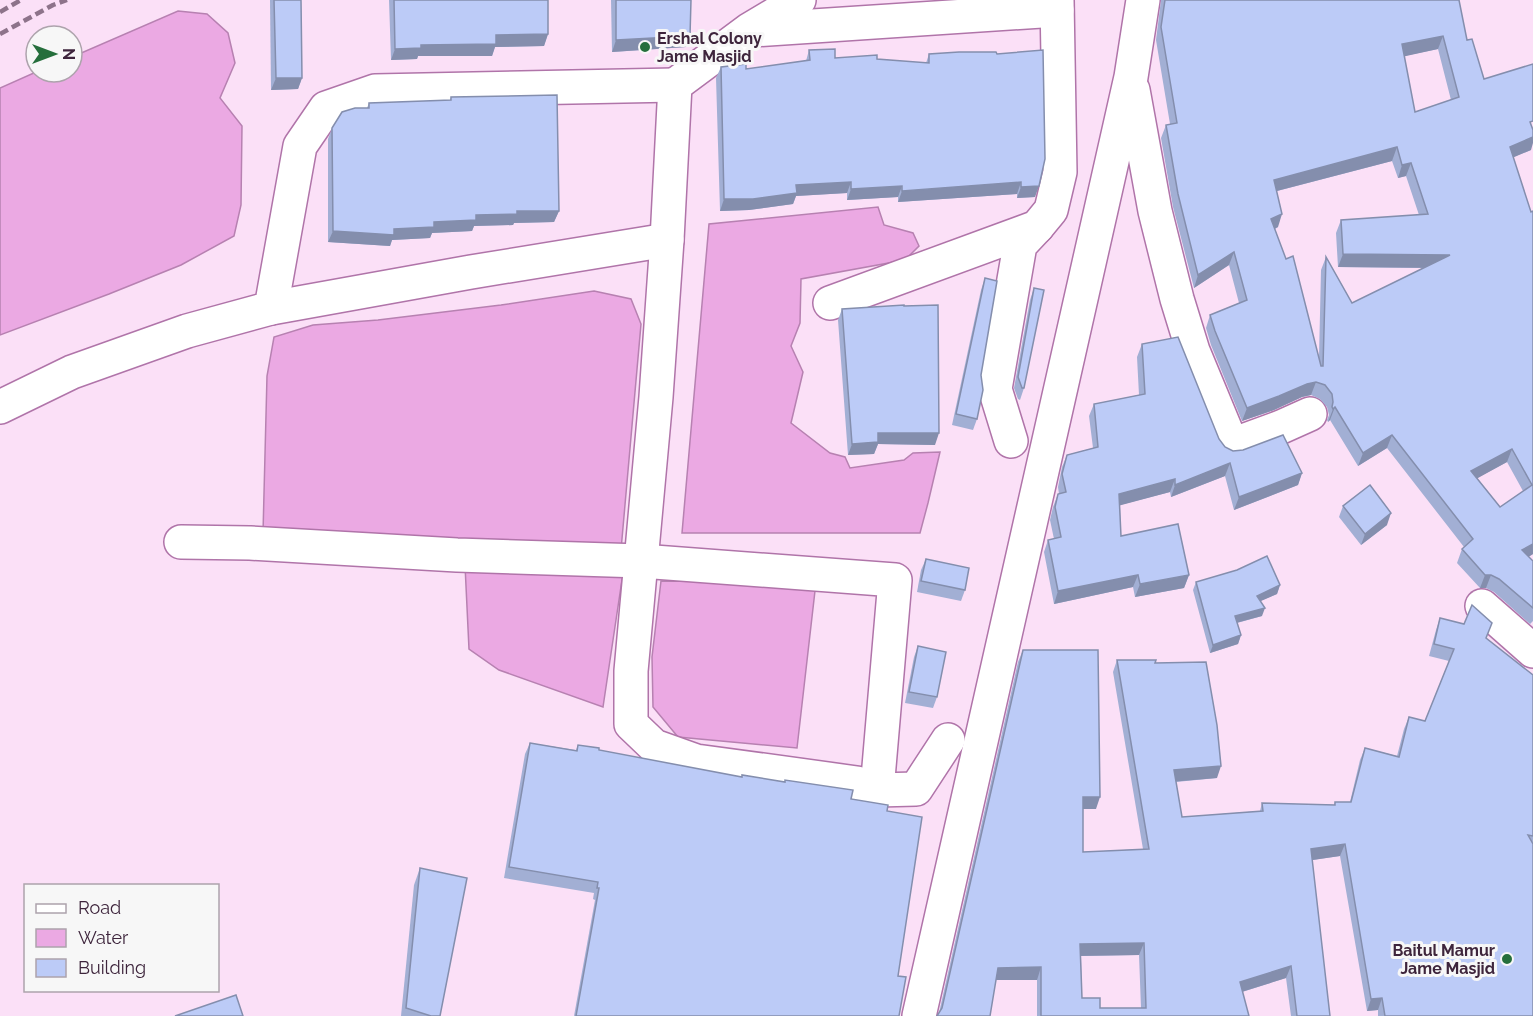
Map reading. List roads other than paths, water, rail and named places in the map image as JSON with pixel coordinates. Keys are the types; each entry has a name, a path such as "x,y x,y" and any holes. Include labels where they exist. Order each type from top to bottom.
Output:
{"street":[{"path":"271,308 300,146 326,108 375,91 675,85 749,30 799,0"},
{"path":"919,1016 1131,77 1143,0"},
{"path":"749,30 1057,5 1060,172 1051,210 1020,245 995,389 1011,441"},
{"path":"1131,77 1155,211 1177,299 1193,351 1232,445 1310,414"},
{"path":"675,85 656,397 631,671 632,724 654,746 696,761 857,783 877,790 916,789 948,740"},
{"path":"830,303 1037,227"},
{"path":"0,407 72,372 187,331 271,308 667,240"},
{"path":"181,542 250,543 457,555 641,561 895,580 877,790"},
{"path":"1482,606 1533,651"}],"water":[{"path":"178,11 207,14 228,33 235,63 220,98 242,126 241,205 234,236 181,265 0,335 0,88 24,77 24,84 84,84 84,52"},
{"path":"878,207 884,225 913,233 919,246 905,260 801,279 800,323 791,346 803,372 791,423 830,453 845,457 850,468 904,460 913,453 940,452 920,533 682,533 709,224"},
{"path":"594,291 631,299 641,324 621,550 263,533 267,376 274,337 313,325 378,320"},
{"path":"465,565 623,573 603,707 499,670 469,649"},
{"path":"661,581 816,582 797,748 678,737 653,707 652,657"}],"railway":[{"path":"0,12 21,0"},
{"path":"0,34 53,5 67,0"}],"place":[{"name":"Ershal Colony Jame Masjid","path":"645,47"},
{"name":"Baitul Mamur Jame Masjid","path":"1507,959"}]}
